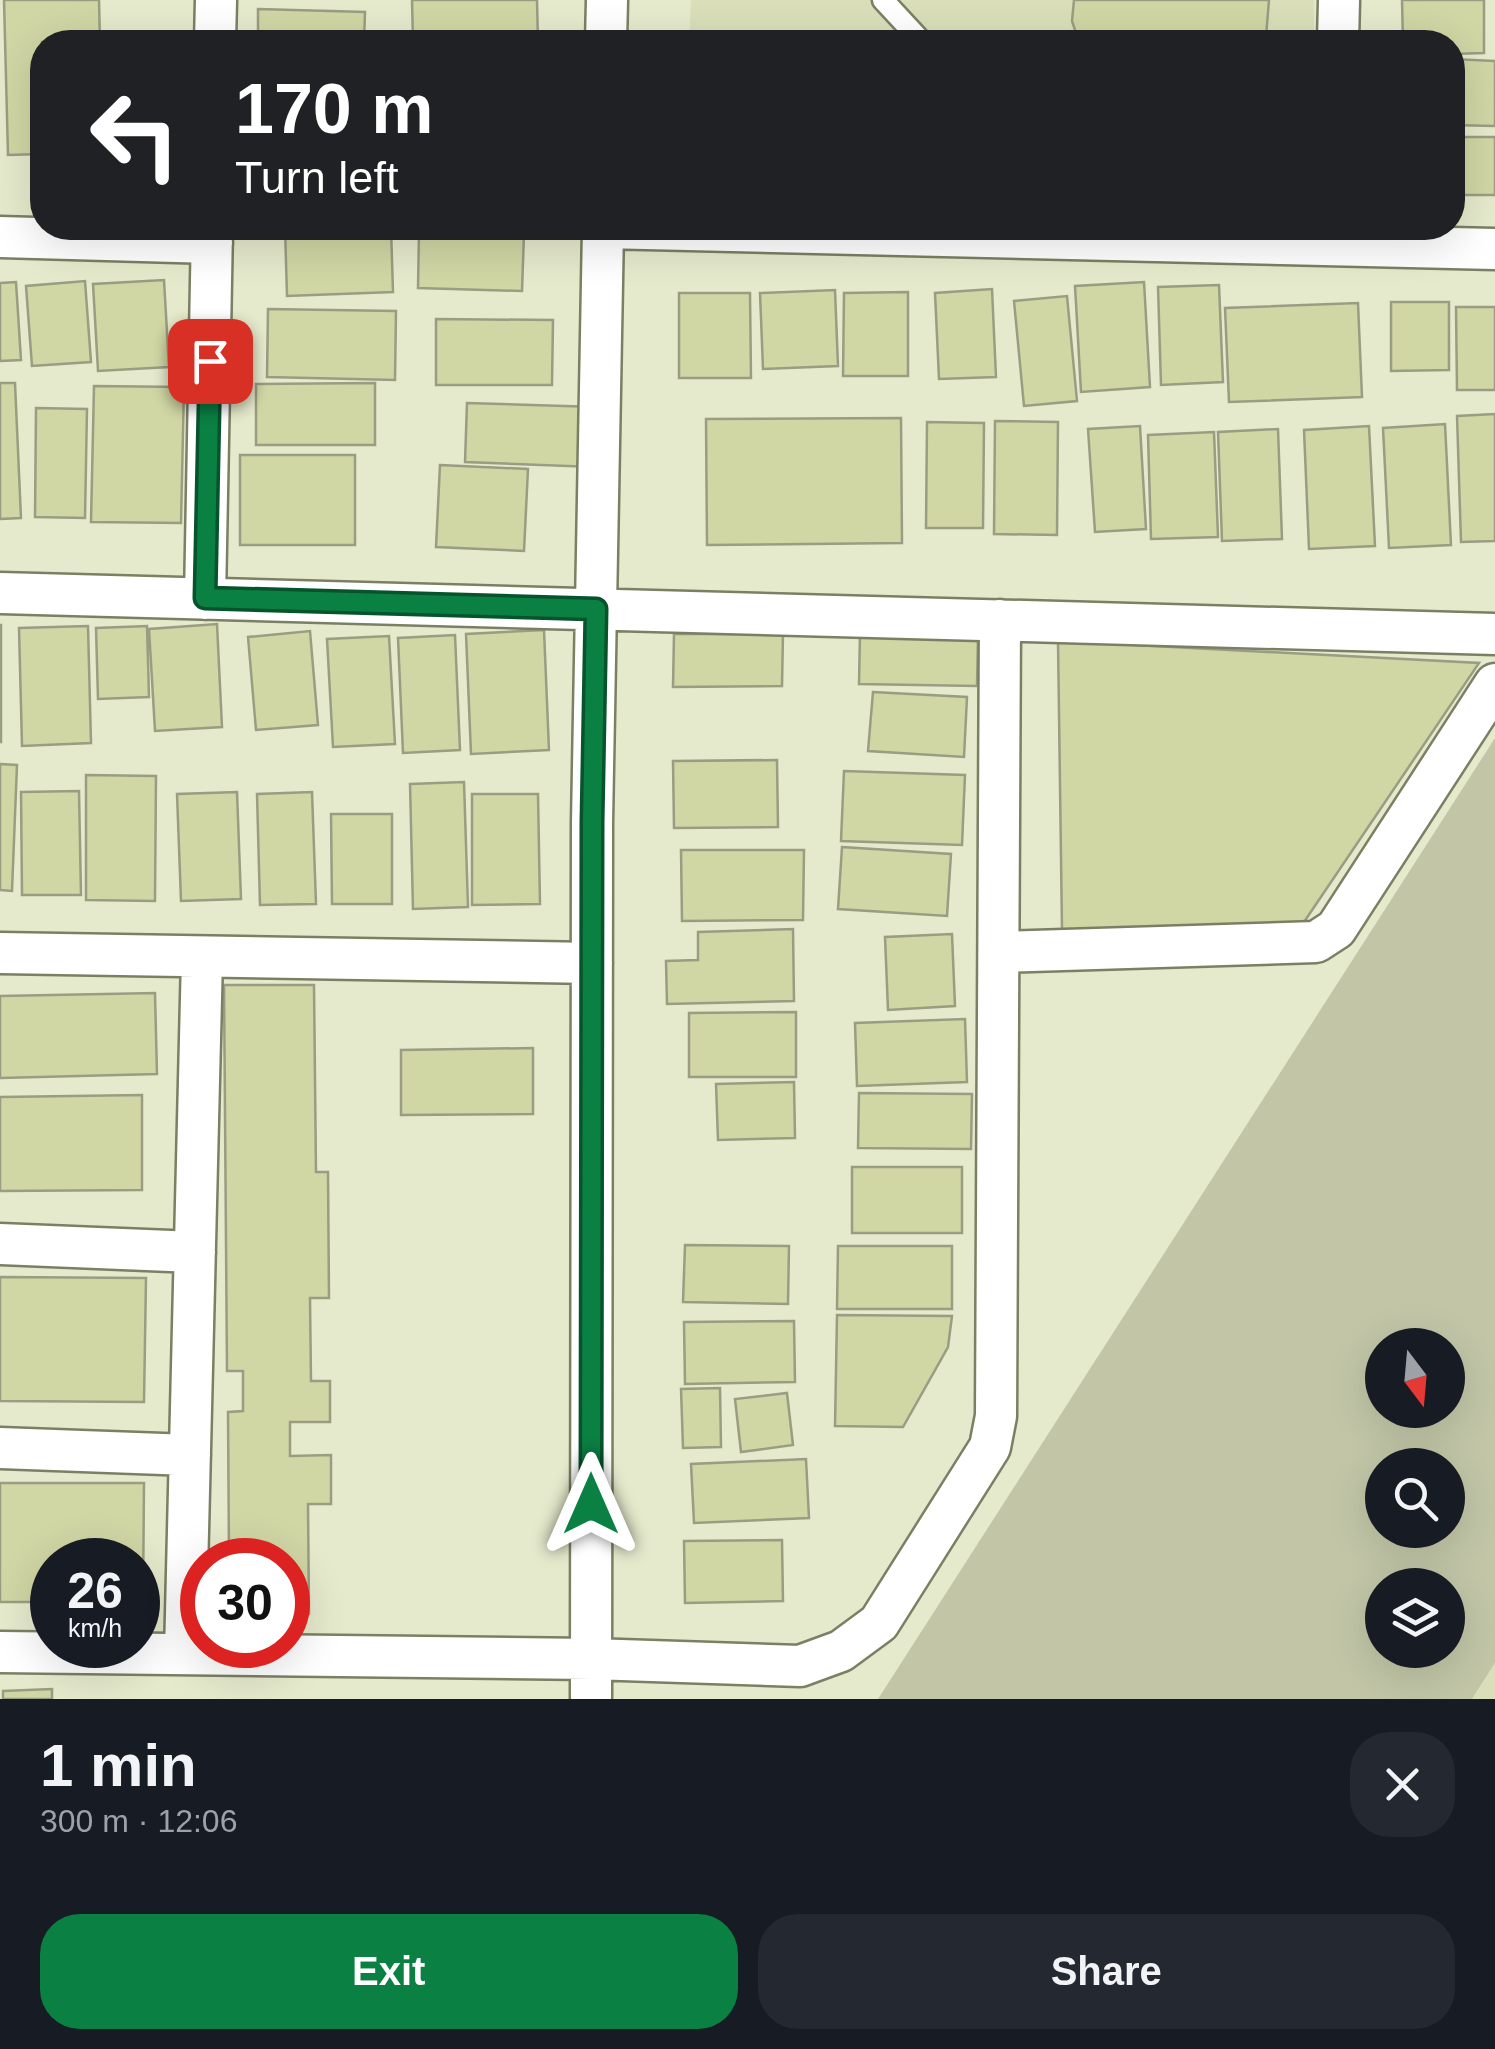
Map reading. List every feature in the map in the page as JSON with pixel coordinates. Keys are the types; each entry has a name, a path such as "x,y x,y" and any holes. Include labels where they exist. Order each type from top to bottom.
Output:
{"street":[{"path":"215,30 216,0"},
{"path":"606,30 607,0"},
{"path":"1338,0 1338,30"},
{"path":"0,237 30,237"},
{"path":"205,598 212,240"},
{"path":"591,1679 592,963 603,240"},
{"path":"1389,240 1495,248"},
{"path":"0,593 1495,634"},
{"path":"310,1662 591,1679 800,1666 841,1650 879,1622 990,1447 996,1416 1000,620"},
{"path":"999,952 1316,942 1328,938 1495,684"},
{"path":"0,953 592,963"},
{"path":"188,1538 202,956"},
{"path":"0,1244 195,1252"},
{"path":"0,1448 190,1454"},
{"path":"0,1652 180,1654"}],"lane":[{"path":"883,0 911,30"}],"shaded area":[{"path":"691,0 1314,0 1314,30 690,30"},
{"path":"1495,738 1495,1663 1472,1699 878,1699"},
{"path":"1495,1663 1495,1699 1472,1699"}],"building":[{"path":"4,0 99,0 100,30 30,30 30,154 8,155"},
{"path":"412,0 537,0 538,30 413,30"},
{"path":"1074,0 1269,0 1267,30 1075,30"},
{"path":"1402,0 1484,0 1484,53 1465,54 1465,30 1403,30"},
{"path":"258,9 365,12 364,30 258,30"},
{"path":"1465,60 1495,61 1495,126 1465,125"},
{"path":"1465,137 1495,137 1495,195 1465,195"},
{"path":"285,240 391,240 393,292 287,296"},
{"path":"419,240 524,240 522,291 418,288"},
{"path":"164,280 169,367 98,371 93,284"},
{"path":"85,281 91,362 32,366 26,286"},
{"path":"16,282 21,360 0,361 0,283"},
{"path":"1144,282 1150,387 1081,392 1075,286"},
{"path":"1219,285 1223,382 1161,385 1158,287"},
{"path":"992,289 996,377 939,379 935,293"},
{"path":"835,290 838,366 763,369 760,293"},
{"path":"908,292 908,376 843,376 844,293"},
{"path":"679,293 750,293 751,378 679,378"},
{"path":"1067,296 1077,401 1024,406 1014,301"},
{"path":"1391,302 1449,302 1449,370 1391,371"},
{"path":"1358,303 1362,397 1229,402 1225,308"},
{"path":"1456,307 1495,307 1495,390 1457,390"},
{"path":"268,309 396,311 395,380 267,377"},
{"path":"436,319 553,320 552,385 436,385"},
{"path":"0,383 15,383 21,518 0,519"},
{"path":"375,383 375,445 256,445 256,384"},
{"path":"94,386 184,387 181,523 91,522"},
{"path":"467,403 596,407 594,467 465,462"},
{"path":"36,408 87,409 85,518 35,517"},
{"path":"1495,414 1495,541 1461,542 1457,416"},
{"path":"901,418 902,543 707,545 706,419"},
{"path":"995,421 1058,422 1057,535 994,534"},
{"path":"927,422 984,423 983,528 926,528"},
{"path":"1445,424 1451,545 1389,548 1383,428"},
{"path":"1140,426 1146,529 1095,532 1088,429"},
{"path":"1369,426 1375,546 1309,549 1304,430"},
{"path":"1278,429 1282,539 1222,541 1218,432"},
{"path":"1214,432 1218,537 1151,539 1148,435"},
{"path":"240,455 355,455 355,545 240,545"},
{"path":"440,465 528,469 524,551 436,547"},
{"path":"217,624 222,727 155,731 149,629"},
{"path":"1,625 1,742 0,742"},
{"path":"88,626 91,743 22,746 19,628"},
{"path":"147,626 149,697 98,699 96,628"},
{"path":"544,630 549,750 471,754 466,634"},
{"path":"310,631 318,725 256,730 248,637"},
{"path":"860,633 978,634 977,686 859,684"},
{"path":"674,634 783,634 782,686 673,687"},
{"path":"455,635 460,750 403,753 398,638"},
{"path":"389,636 395,744 333,747 327,639"},
{"path":"1058,641 1479,663 1302,925 1062,930"},
{"path":"873,692 967,697 964,757 868,751"},
{"path":"777,760 778,827 674,828 673,761"},
{"path":"0,764 17,765 12,891 0,890"},
{"path":"844,771 965,775 962,845 841,841"},
{"path":"86,775 156,776 155,901 86,900"},
{"path":"464,782 468,907 413,909 410,784"},
{"path":"79,791 81,895 22,895 21,792"},
{"path":"237,792 241,899 181,901 177,794"},
{"path":"312,792 316,904 260,905 257,794"},
{"path":"472,794 538,794 540,904 472,905"},
{"path":"331,814 392,814 392,904 332,904"},
{"path":"842,847 951,854 947,916 838,909"},
{"path":"681,850 804,850 803,920 682,921"},
{"path":"793,929 794,1001 667,1004 666,961 698,960 698,932"},
{"path":"952,934 955,1006 888,1010 885,937"},
{"path":"224,985 314,985 316,1172 328,1172 329,1298 310,1298 311,1381 330,1381 330,1422 290,1422 290,1456 331,1455 331,1504 308,1504 308,1538 229,1538 228,1412 243,1411 243,1371 227,1371"},
{"path":"155,993 157,1074 0,1078 0,996"},
{"path":"796,1012 796,1077 689,1077 689,1013"},
{"path":"965,1019 967,1082 857,1086 855,1023"},
{"path":"533,1048 533,1114 401,1115 401,1050"},
{"path":"794,1082 795,1138 718,1140 716,1084"},
{"path":"859,1093 972,1094 971,1149 858,1148"},
{"path":"142,1095 142,1190 0,1191 0,1097"},
{"path":"852,1167 962,1167 962,1233 852,1233"},
{"path":"685,1245 789,1246 788,1304 683,1302"},
{"path":"838,1246 952,1246 952,1309 837,1309"},
{"path":"0,1277 146,1278 144,1402 0,1401"},
{"path":"837,1315 952,1316 948,1347 903,1427 835,1426"},
{"path":"794,1321 795,1382 685,1384 684,1322"},
{"path":"720,1388 721,1447 683,1448 681,1389"},
{"path":"787,1393 793,1445 741,1452 735,1399"},
{"path":"806,1459 809,1518 694,1523 691,1464"},
{"path":"0,1483 144,1483 144,1538 30,1538 30,1602 0,1602"},
{"path":"782,1540 783,1601 685,1603 684,1541"},
{"path":"52,1689 52,1699 3,1699 3,1691"}],"route":[{"path":"210,361 205,598 596,609 591,1504"}]}
